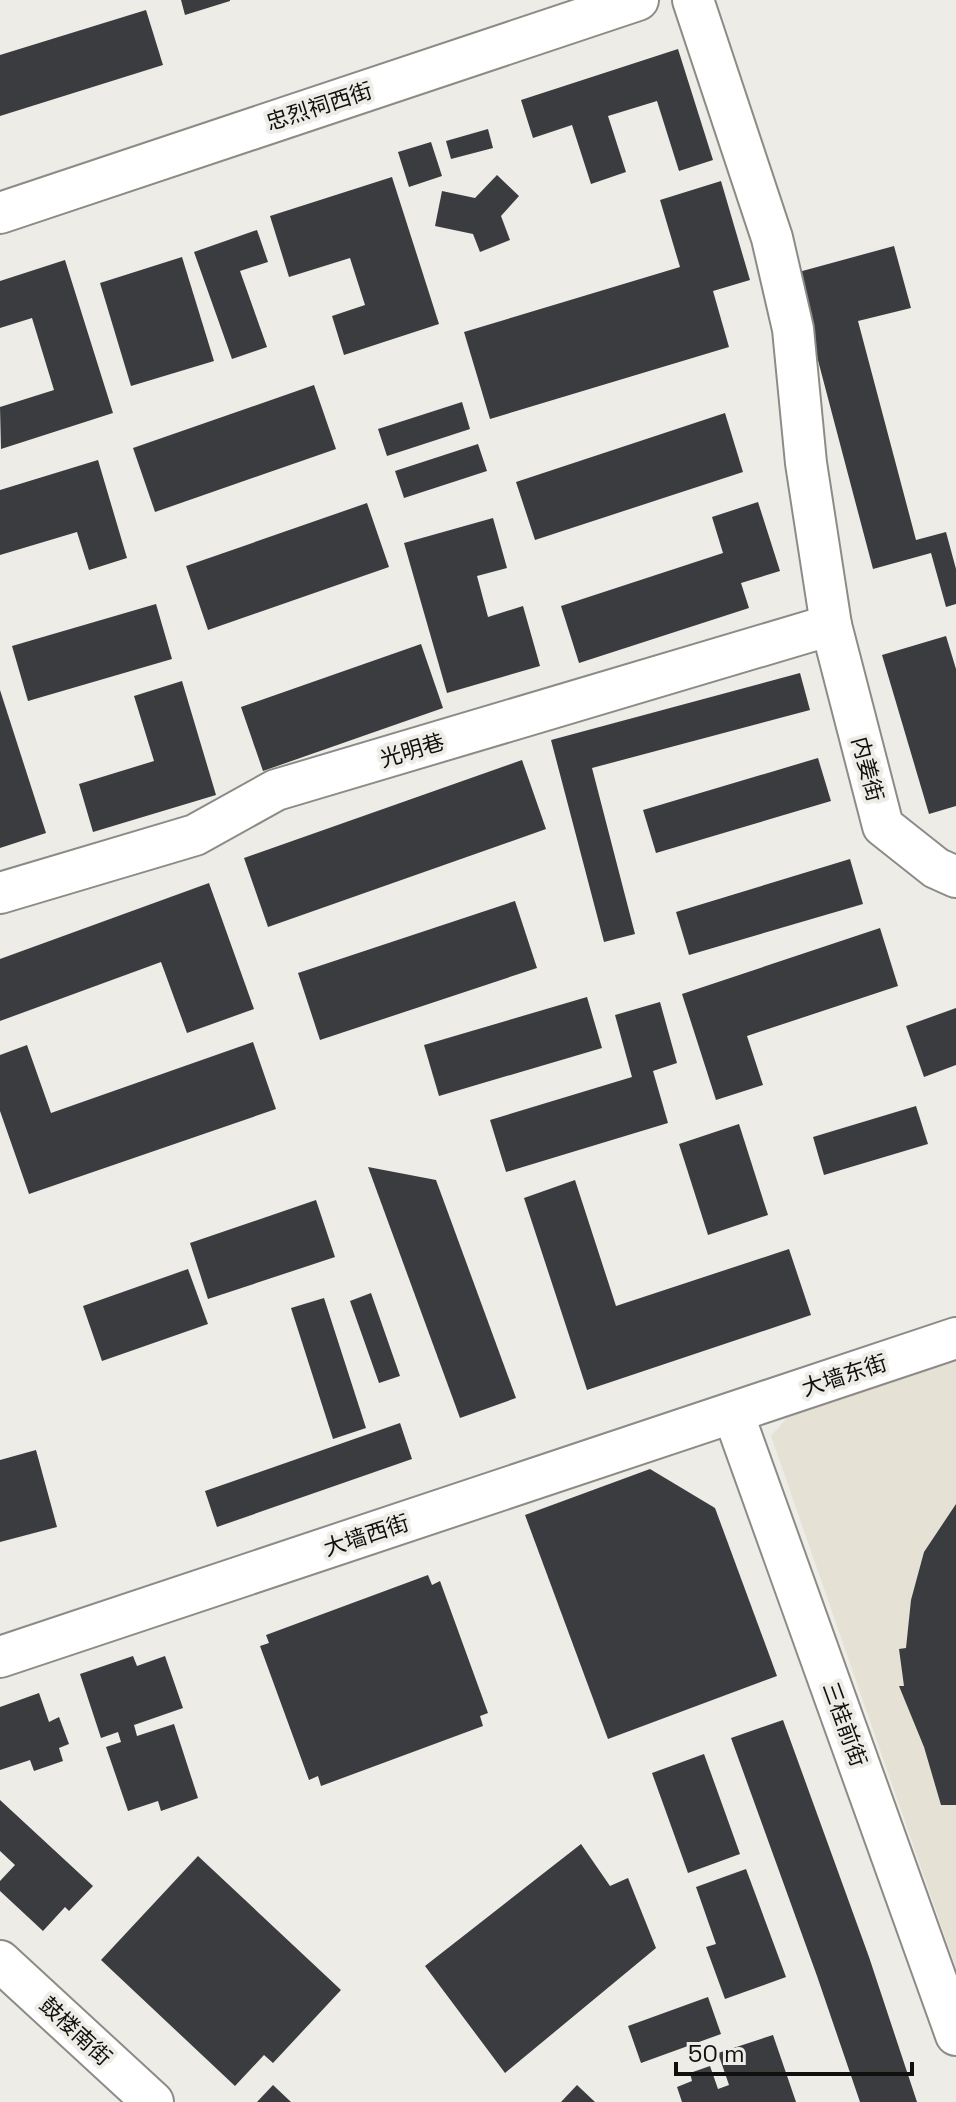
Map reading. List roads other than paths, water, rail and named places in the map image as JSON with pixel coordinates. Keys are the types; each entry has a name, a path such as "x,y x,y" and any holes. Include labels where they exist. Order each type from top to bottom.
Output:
{"street":[{"name":"忠烈祠西街","path":"0,213 638,0"},
{"name":"内姜街","path":"693,0 772,238 793,329 806,463 831,625 883,826 936,868 956,877"},
{"name":"光明巷","path":"0,893 195,835 276,790 831,625"},
{"name":"大墙东街","path":"733,1413 956,1338"},
{"name":"大墙西街","path":"0,1657 733,1413"},
{"name":"三桂前街","path":"733,1413 956,2035"},
{"name":"鼓楼南街","path":"0,1961 153,2102"}]}
